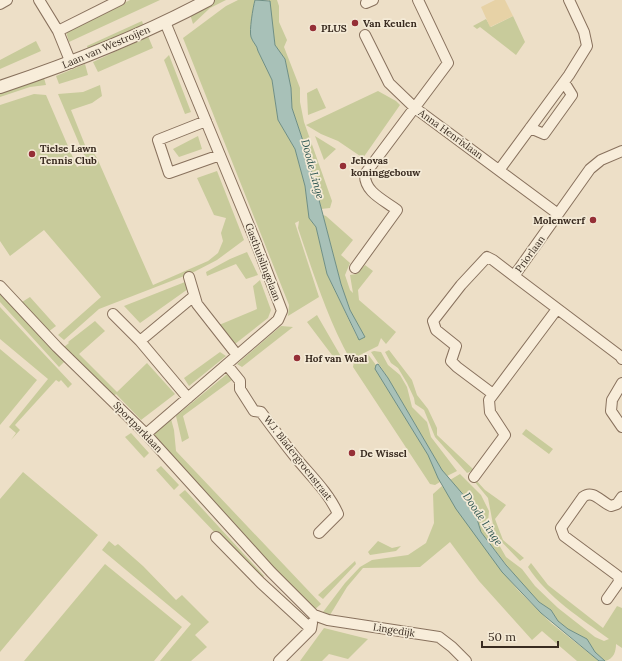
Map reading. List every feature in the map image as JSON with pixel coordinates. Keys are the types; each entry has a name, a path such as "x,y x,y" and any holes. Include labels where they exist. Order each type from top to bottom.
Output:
{"street":[{"path":"0,4 7,0"},
{"path":"39,0 58,31 71,63"},
{"path":"58,31 120,0"},
{"name":"Laan van Westroijen","path":"0,87 71,63 165,22 208,0"},
{"path":"355,268 397,210 370,190 365,181 366,174 448,63 418,0"},
{"path":"500,169 564,82 587,46 584,32 569,0"},
{"name":"Gasthuislingelaan","path":"146,434 278,320 282,311 165,22"},
{"name":"Anna Henrixlaan","path":"365,35 389,83 415,108 456,139 500,169 558,214"},
{"path":"530,128 544,134 572,95 564,82"},
{"path":"206,121 158,140 169,173 220,155"},
{"name":"Priorlaan","path":"622,151 601,160 590,169 514,276 620,356 622,360"},
{"path":"493,394 457,368 451,361 456,346 436,330 433,321 461,285 487,257 514,276"},
{"path":"189,277 197,304 237,355"},
{"name":"Sportparklaan","path":"0,286 57,348 146,434 271,572 314,615"},
{"path":"140,341 194,296"},
{"path":"474,478 505,435 490,412 489,400 557,309"},
{"path":"113,314 140,341 188,398"},
{"name":"W.J. Bladergroenstraat","path":"227,365 240,381 240,389 254,410 261,412 334,505 338,514 319,533"},
{"path":"622,383 612,400 610,411 622,427"},
{"path":"607,599 619,582 618,576 564,536 561,528 583,497 587,494 592,494 611,506 617,504 622,497"},
{"path":"216,537 261,583 311,629"},
{"path":"261,583 271,572"},
{"path":"279,661 311,629 314,615"},
{"name":"Lingedijk","path":"314,615 328,620 439,637 452,646 466,661"}],"green space":[{"path":"130,0 160,0 69,42 66,32"},
{"path":"215,0 226,0 210,8 193,24 190,14"},
{"path":"238,0 255,0 252,13 251,37 272,80 278,120 295,149 305,186 309,217 316,227 327,274 357,337 365,337 350,310 341,284 323,215 353,240 341,255 350,263 345,275 350,290 353,293 350,275 356,274 365,265 373,271 358,290 359,300 396,332 386,344 381,338 378,346 352,359 350,359 334,327 321,295 298,228 299,221 295,223 319,297 288,316 289,305 183,38 226,6"},
{"path":"269,0 277,0 279,6 279,22 287,40 284,47 300,88 300,102 304,122 332,201 330,208 321,209 306,150 292,108 291,88 285,59 275,45"},
{"path":"513,16 525,42 516,55 480,27 477,29 473,26 486,19 491,27"},
{"path":"142,21 144,27 89,52 87,46"},
{"path":"148,36 153,48 98,72 93,62"},
{"path":"36,41 41,51 0,69 0,60"},
{"path":"169,55 191,112 185,114 164,60"},
{"path":"85,64 88,75 59,84 56,76"},
{"path":"44,78 46,85 30,87 0,97 0,92"},
{"path":"100,85 102,96 92,103 71,110 87,150 91,149 97,158 153,285 208,261 218,253 223,241 221,233 226,218 214,215 197,178 217,171 244,240 217,260 192,273 99,309 64,340 58,335 101,297 44,230 10,256 0,241 0,105 34,94 46,95 77,167 87,162 58,94 83,92"},
{"path":"317,88 326,108 308,115 307,93"},
{"path":"378,91 396,101 400,105 363,158 338,141 321,134 306,125"},
{"path":"198,136 202,149 179,157 173,149"},
{"path":"315,136 336,149 324,160"},
{"path":"247,252 258,275 246,279 236,264 207,276 206,272"},
{"path":"260,280 271,310 268,318 235,344 219,325 257,309 253,286"},
{"path":"185,282 188,289 140,323 124,306"},
{"path":"0,293 65,361 59,367 0,302"},
{"path":"30,297 56,326 48,332 22,302"},
{"path":"0,307 72,384 68,388 61,380 59,382 56,380 15,425 20,430 11,440 16,433 9,427 48,379 0,339"},
{"path":"317,315 343,360 338,363 307,322"},
{"path":"95,321 105,331 79,354 117,392 147,363 175,394 141,420 116,394 113,397 64,347 69,343 68,342"},
{"path":"281,326 293,327 242,367 237,364"},
{"path":"0,349 37,380 0,425"},
{"path":"389,350 412,380 417,395 428,409 437,428 437,435 474,470 467,473 435,437 424,410 415,404 414,398 407,383 398,368 391,363 385,352"},
{"path":"220,352 226,356 189,386 184,378"},
{"path":"371,352 381,352 388,365 400,375 407,387 412,407 427,422 431,437 457,471 447,476 442,470"},
{"path":"367,353 376,365 375,369 428,455 440,482 435,485 430,484 353,367 354,361"},
{"path":"227,374 232,380 183,416 189,438 182,442 176,416"},
{"path":"171,419 174,430 176,451 321,604 313,611 150,436"},
{"path":"526,429 553,449 549,454 522,434"},
{"path":"131,433 149,453 144,458 125,437"},
{"path":"161,466 179,485 174,490 156,470"},
{"path":"23,472 98,535 0,652 0,499"},
{"path":"460,474 481,495 489,511 488,522 491,531 506,557 522,569 535,586 558,608 595,637 604,641 609,639 577,616 545,589 528,567 531,563 548,585 603,628 617,606 622,608 622,648 616,644 615,652 611,658 605,661 595,652 587,639 568,629 558,621 551,610 539,602 518,580 481,532 476,514 468,500 450,480"},
{"path":"475,479 485,490 506,505 495,519 503,540 524,558 520,561 495,535 488,498 474,481"},
{"path":"442,486 482,544 517,589 551,623 599,661 577,661 542,631 532,640 479,581 450,542 420,567 363,568 347,587 330,615 323,612 345,583 360,567 372,560 408,555 426,543 434,523 433,494"},
{"path":"185,490 264,576 260,580 179,495"},
{"path":"109,541 115,546 118,544 143,566 176,600 182,595 209,622 195,635 207,647 191,661 160,661 191,624 102,550"},
{"path":"378,541 392,548 401,546 396,551 370,555 368,552"},
{"path":"355,561 356,564 323,599 318,595"},
{"path":"105,564 182,627 154,661 24,661"},
{"path":"324,628 368,639 348,659 329,654 322,661 300,661"}],"sand":[{"path":"495,0 505,0 513,16 490,27 481,7"}],"water":[{"path":"255,0 270,1 275,45 285,59 291,88 292,108 306,150 341,284 350,310 365,337 359,340 327,274 316,227 309,218 305,186 295,149 278,120 272,80 251,37 252,13"},
{"path":"378,364 388,378 442,470 473,506 481,532 506,565 539,602 551,610 558,621 568,629 587,639 595,652 605,661 599,661 541,613 502,572 456,509 438,478 428,455 375,369 376,365"}],"place":[{"name":"Van Keulen","path":"355,23"},
{"name":"PLUS","path":"313,28"},
{"name":"Tielse Lawn Tennis Club","path":"32,154"},
{"name":"Jehovas koninggebouw","path":"343,166"},
{"name":"Molenwerf","path":"593,220"},
{"name":"Hof van Waal","path":"297,358"},
{"name":"De Wissel","path":"352,453"}],"water label":[{"name":"Doode Linge","path":"313,169"},
{"name":"Doode Linge","path":"483,519"}]}
